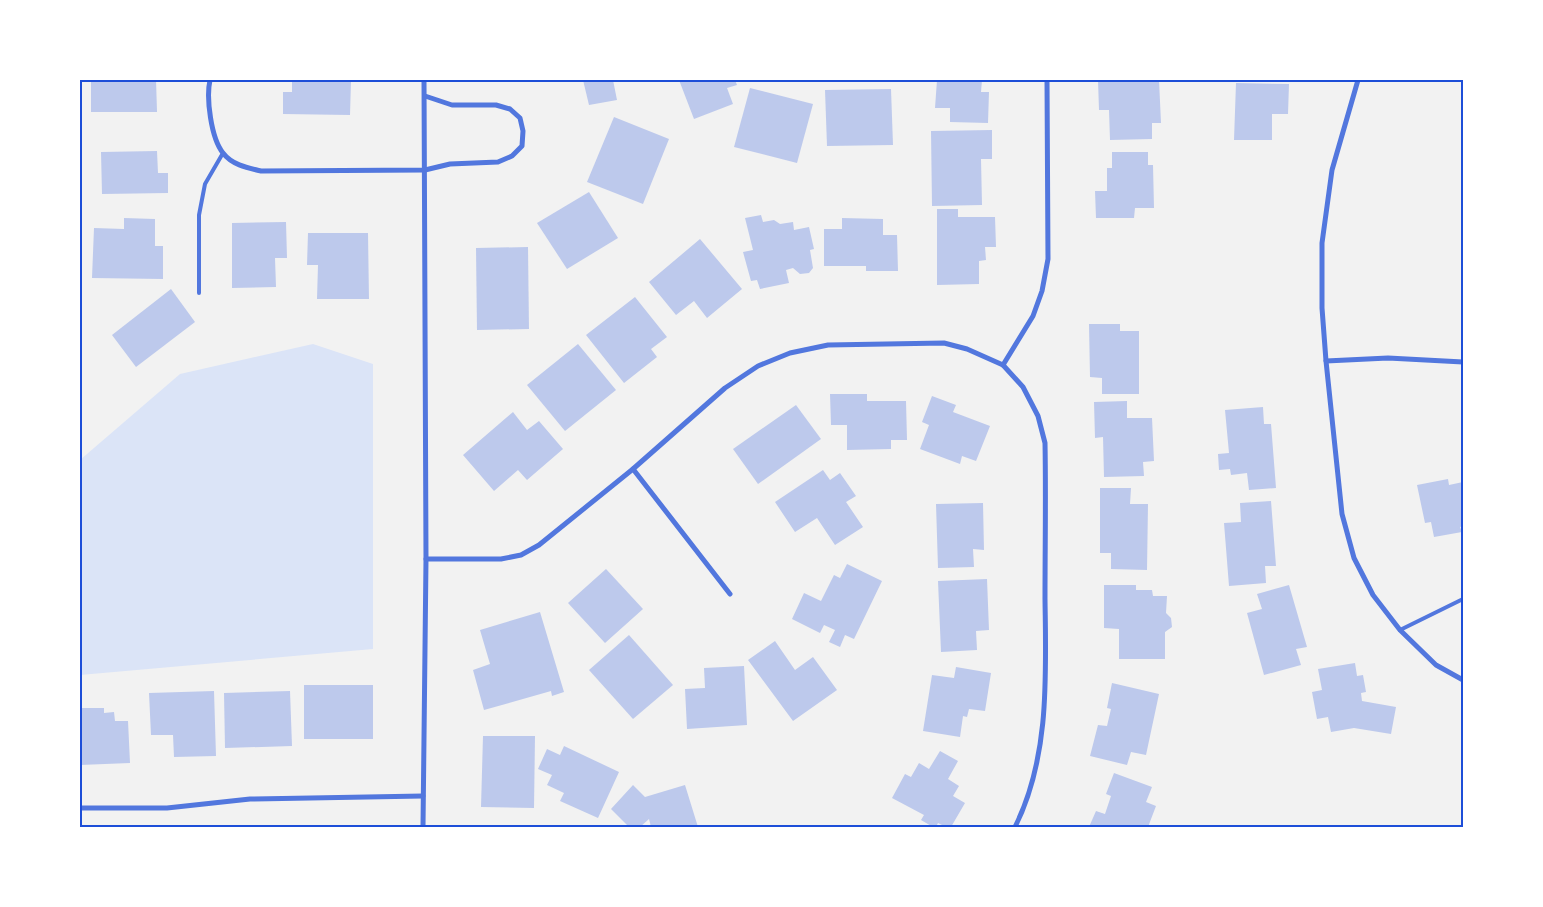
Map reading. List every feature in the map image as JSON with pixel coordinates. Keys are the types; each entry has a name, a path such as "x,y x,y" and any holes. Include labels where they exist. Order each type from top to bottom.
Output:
{"street":[{"path":"210,80 209,112 215,137 223,153 242,167 261,171 425,170 450,164 498,162 512,156 522,146 523,131 520,118 510,110 496,105 452,105 424,96"},
{"path":"423,827 426,559 424,80"},
{"path":"1003,365 1033,316 1042,291 1048,258 1047,80"},
{"path":"1358,80 1332,170 1322,243 1322,308 1342,514 1354,558 1373,595 1400,630 1436,664 1463,680"},
{"path":"426,559 501,559 521,555 539,546 633,469 725,388 758,366 790,353 828,345 944,343 967,349 1003,365 1023,387 1038,416 1045,443 1046,685 1042,727 1033,777 1015,827"},
{"path":"1326,361 1388,358 1463,362"},
{"path":"633,469 730,594"},
{"path":"80,808 167,808 250,799 423,796"}],"lane":[{"path":"199,293 200,215 205,184 223,153"},
{"path":"1400,630 1463,599"}],"shaded area":[{"path":"313,344 373,364 373,649 80,675 80,460 180,374"}],"building":[{"path":"91,80 156,80 157,112 91,112"},
{"path":"292,80 351,80 350,115 283,114 283,92 292,92"},
{"path":"583,80 613,80 617,100 589,105"},
{"path":"679,80 735,80 737,85 727,88 733,104 694,119"},
{"path":"937,80 982,80 981,92 989,92 988,123 950,122 950,108 935,108"},
{"path":"1098,80 1159,80 1161,123 1152,123 1152,139 1110,140 1109,110 1099,110"},
{"path":"1236,83 1289,84 1288,114 1272,114 1272,140 1234,140"},
{"path":"750,88 813,104 797,163 734,147"},
{"path":"891,89 893,145 827,146 825,90"},
{"path":"614,117 669,139 643,204 587,182"},
{"path":"992,130 992,159 981,159 982,205 932,206 931,131"},
{"path":"157,151 158,173 168,173 168,193 102,194 101,152"},
{"path":"1112,152 1148,152 1148,165 1153,165 1154,208 1135,208 1134,218 1096,218 1095,191 1107,191 1107,168 1112,168"},
{"path":"589,192 618,238 567,269 537,223"},
{"path":"937,209 958,209 958,217 995,217 996,247 985,247 986,260 979,261 979,284 937,285"},
{"path":"761,215 763,222 774,220 780,224 793,222 794,230 809,227 814,249 810,250 813,268 809,273 800,274 793,268 786,270 789,283 760,289 757,280 751,281 743,252 753,250 745,218"},
{"path":"124,218 155,219 155,246 163,246 163,279 92,278 94,228 124,229"},
{"path":"842,218 883,219 883,235 897,235 898,271 866,271 866,266 824,266 824,229 842,229"},
{"path":"286,222 287,258 275,258 276,287 232,288 232,223"},
{"path":"308,233 368,233 369,299 317,299 318,265 307,265"},
{"path":"700,239 742,289 707,318 694,301 676,315 649,282"},
{"path":"528,247 529,329 477,330 476,248"},
{"path":"171,289 195,322 136,367 112,335"},
{"path":"635,297 667,337 651,349 657,357 624,383 586,335"},
{"path":"1089,324 1120,324 1120,331 1139,331 1139,394 1102,394 1102,378 1090,377"},
{"path":"578,344 616,390 565,431 527,385"},
{"path":"830,394 867,394 867,401 906,401 907,440 891,440 891,449 847,450 847,425 831,425"},
{"path":"932,396 956,405 953,412 990,426 976,461 962,456 960,464 920,449 929,425 922,422"},
{"path":"1127,401 1127,418 1152,418 1154,461 1143,462 1144,476 1104,477 1103,437 1095,438 1094,402"},
{"path":"796,405 821,439 758,484 733,449"},
{"path":"1263,407 1264,424 1271,424 1276,488 1249,490 1247,473 1231,475 1230,469 1219,470 1218,454 1229,453 1225,410"},
{"path":"513,412 527,430 539,421 563,449 527,480 518,470 494,491 463,455"},
{"path":"823,470 830,480 840,473 856,496 846,502 863,527 835,545 817,518 795,532 775,502"},
{"path":"1448,479 1449,485 1463,482 1463,526 1460,527 1462,532 1434,537 1431,522 1425,523 1417,485"},
{"path":"1100,488 1131,488 1130,504 1148,504 1147,570 1111,569 1111,553 1100,553"},
{"path":"1271,501 1276,566 1265,566 1266,583 1229,586 1224,523 1241,522 1240,503"},
{"path":"983,503 984,550 973,549 974,567 938,568 936,504"},
{"path":"847,564 882,581 854,639 845,635 840,647 829,642 835,630 824,625 820,633 792,619 804,593 821,601 834,575 840,578"},
{"path":"606,569 643,609 605,643 568,603"},
{"path":"987,579 989,630 976,631 977,650 941,652 938,581"},
{"path":"1104,585 1136,585 1136,590 1152,590 1153,596 1167,596 1166,613 1171,618 1172,627 1165,632 1165,659 1119,659 1119,629 1104,628"},
{"path":"1289,585 1307,647 1296,649 1301,665 1264,675 1247,613 1262,609 1257,594"},
{"path":"540,612 564,692 552,696 551,691 484,710 473,670 490,664 480,630"},
{"path":"629,635 673,685 633,719 589,670"},
{"path":"775,641 795,670 813,657 837,690 793,721 748,660"},
{"path":"1355,663 1357,676 1363,675 1366,692 1361,693 1362,701 1396,707 1391,734 1354,728 1331,732 1328,717 1317,719 1312,692 1322,690 1318,669"},
{"path":"744,666 747,725 687,729 685,689 705,688 704,668"},
{"path":"956,667 991,673 985,711 969,709 967,717 963,716 960,737 923,731 932,675 954,678"},
{"path":"1112,683 1159,694 1146,755 1131,752 1127,765 1090,756 1098,725 1107,726 1111,709 1107,708"},
{"path":"304,685 373,685 373,739 304,739"},
{"path":"214,691 216,756 174,757 173,735 151,735 149,693"},
{"path":"290,691 292,746 225,748 224,693"},
{"path":"80,708 104,708 104,713 114,712 115,721 128,721 130,763 80,765"},
{"path":"483,736 535,736 534,808 481,807"},
{"path":"564,746 619,772 598,818 560,801 564,793 547,785 552,775 538,769 547,749 560,755"},
{"path":"940,751 958,761 948,779 959,786 953,796 965,803 951,827 938,823 936,827 933,827 921,820 924,815 892,798 905,774 911,777 919,763 929,769"},
{"path":"1114,773 1152,787 1146,802 1156,806 1148,827 1089,827 1096,811 1105,814 1111,796 1106,794"},
{"path":"633,785 645,797 685,785 698,827 651,827 649,819 640,827 629,827 611,809"}]}
